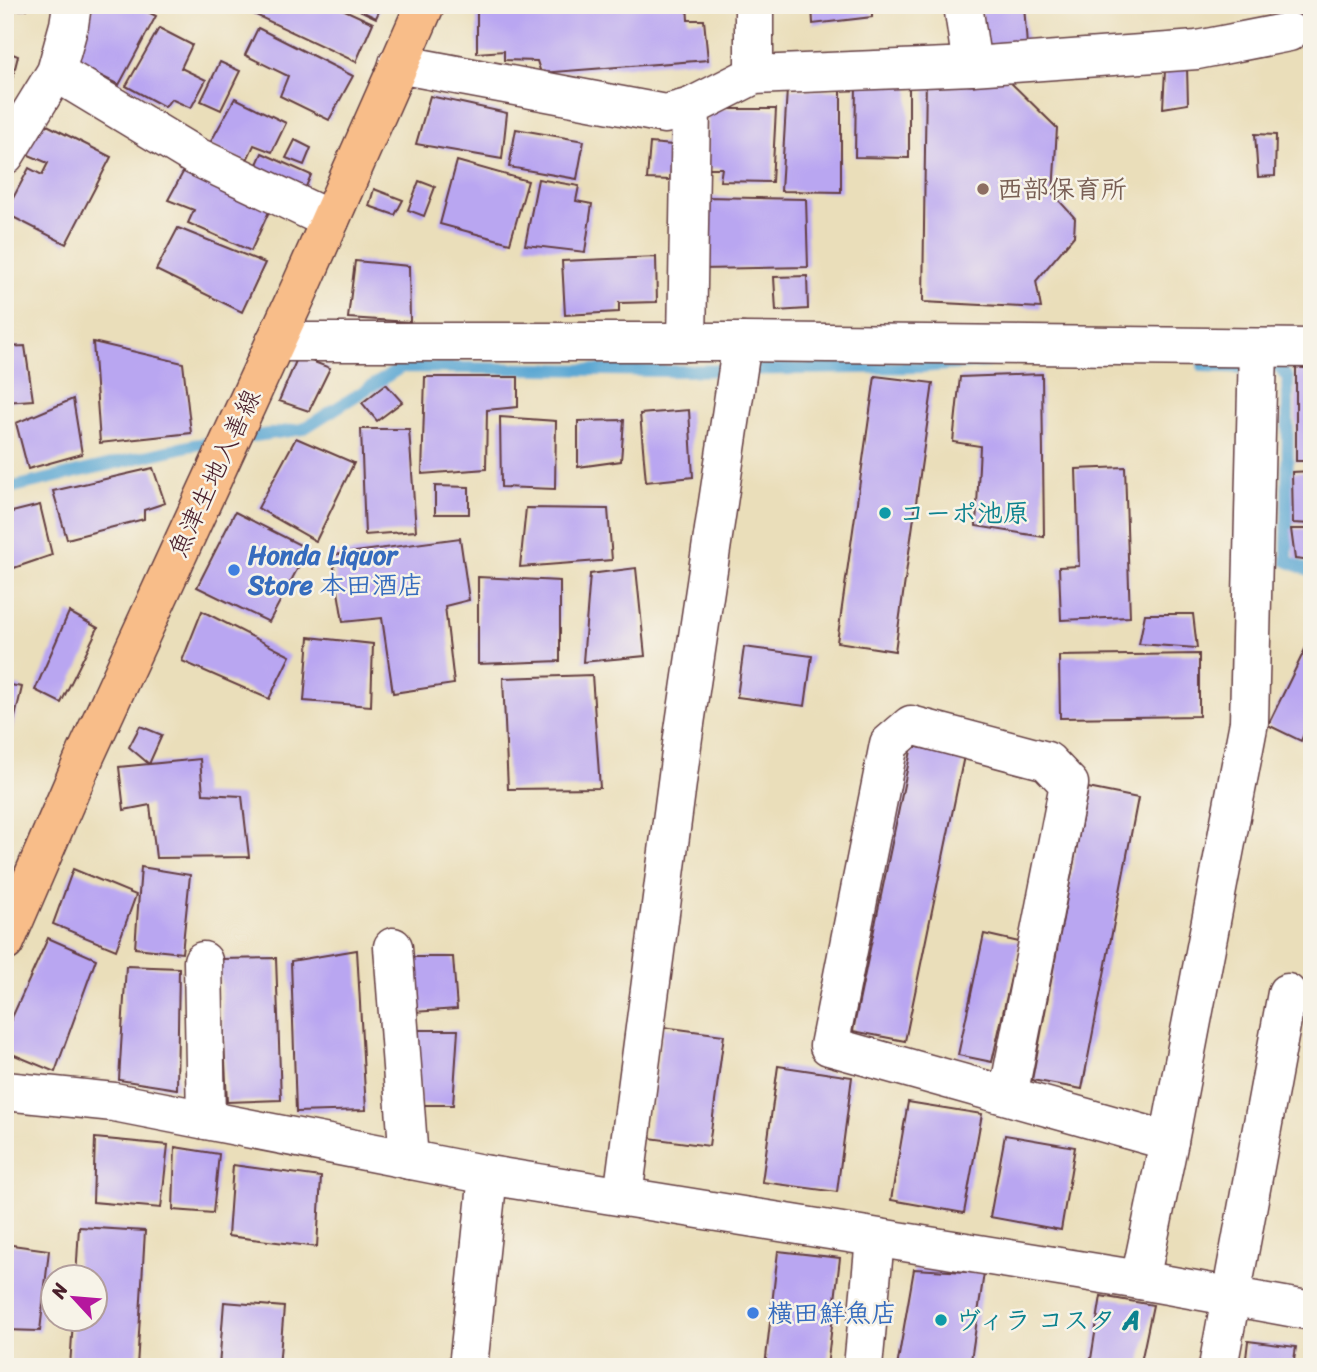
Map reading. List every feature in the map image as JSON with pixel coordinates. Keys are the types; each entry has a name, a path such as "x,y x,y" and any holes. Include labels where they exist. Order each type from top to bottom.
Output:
{"main road":[{"name":"魚津生地入善線","path":"7,934 425,5"}],"street":[{"path":"5,155 56,72 72,5"},
{"path":"754,5 754,75"},
{"path":"963,5 972,66"},
{"path":"398,64 665,114 691,107 754,75 972,66 1197,50 1289,32"},
{"path":"56,72 195,156 330,220"},
{"path":"687,342 691,107"},
{"path":"275,342 742,342 1312,348"},
{"path":"623,1196 683,737 742,342"},
{"path":"1140,1280 1249,722 1258,348"},
{"path":"1008,1096 1069,783 1047,761 911,725 889,744 829,1046 1169,1141"},
{"path":"393,947 409,1160"},
{"path":"203,961 206,1120"},
{"path":"1218,1367 1287,993"},
{"path":"5,1091 114,1102 488,1175 1140,1280 1312,1311"},
{"path":"468,1367 488,1175"},
{"path":"863,1367 875,1239"}],"building":[{"path":"5,5 28,5 27,9 5,10"},
{"path":"94,5 134,5 156,16 119,85 69,60"},
{"path":"243,5 334,5 373,23 356,62 241,8"},
{"path":"349,5 382,5 376,18"},
{"path":"506,5 687,5 688,20 704,20 708,60 541,73 537,61 504,60 504,51 477,53 477,9 506,10"},
{"path":"812,5 872,5 872,17 813,24"},
{"path":"981,5 1024,5 1027,46 985,49"},
{"path":"1290,5 1312,5 1312,20 1288,12"},
{"path":"159,28 192,45 181,68 206,80 191,108 171,99 165,107 126,86"},
{"path":"258,28 353,76 329,120 280,96 288,76 245,55"},
{"path":"5,51 18,56 6,104 5,104"},
{"path":"220,62 240,71 221,110 201,101"},
{"path":"1187,67 1188,104 1163,108 1165,70"},
{"path":"926,73 1002,74 1057,128 1053,194 1075,218 1074,236 1036,281 1041,308 923,302"},
{"path":"856,82 909,82 909,158 855,157"},
{"path":"787,89 841,91 841,192 781,191"},
{"path":"430,96 507,113 502,159 416,144"},
{"path":"235,98 286,123 272,152 254,145 246,162 209,145"},
{"path":"708,109 776,109 772,182 720,181 722,168 708,168"},
{"path":"39,121 111,157 66,244 5,213 29,168 42,175 48,163 24,153"},
{"path":"516,129 584,141 577,179 509,167"},
{"path":"1255,134 1276,135 1275,176 1258,177"},
{"path":"295,140 311,148 304,165 286,158"},
{"path":"650,143 673,145 670,180 647,179"},
{"path":"262,153 311,175 302,196 253,173"},
{"path":"457,161 528,181 510,243 440,224"},
{"path":"187,165 272,205 251,251 188,223 194,210 168,200"},
{"path":"538,179 579,186 576,201 592,204 585,252 525,245"},
{"path":"419,181 435,187 424,216 408,210"},
{"path":"374,189 403,200 395,215 369,206"},
{"path":"703,197 806,199 808,267 700,269"},
{"path":"178,228 265,263 242,312 156,270"},
{"path":"656,257 657,302 619,303 619,312 565,315 562,261"},
{"path":"355,261 409,266 410,322 348,318"},
{"path":"807,276 808,309 776,311 774,277"},
{"path":"93,342 183,363 191,433 100,443"},
{"path":"25,346 33,400 5,402 5,347"},
{"path":"298,356 330,368 309,411 279,401"},
{"path":"1296,367 1312,369 1312,461 1296,461"},
{"path":"1042,374 1044,537 976,526 980,446 953,442 960,377"},
{"name":"コーポ池原","path":"875,376 933,383 895,651 837,642"},
{"path":"425,377 518,377 518,407 487,410 486,469 422,474"},
{"path":"386,384 402,402 377,421 362,403"},
{"path":"73,399 82,454 28,469 16,423"},
{"path":"689,410 693,477 646,482 640,414"},
{"path":"500,417 556,421 555,489 501,487"},
{"path":"624,420 621,461 578,467 578,421"},
{"path":"361,429 409,429 416,531 365,535"},
{"path":"296,438 354,463 316,541 258,508"},
{"path":"1125,467 1130,617 1061,620 1059,567 1079,566 1076,469"},
{"path":"153,468 165,503 144,510 144,519 67,539 53,491"},
{"path":"1312,471 1312,524 1293,523 1292,472"},
{"path":"435,486 469,487 469,514 435,514"},
{"path":"40,505 52,555 5,571 5,536 11,534 8,513"},
{"path":"526,508 608,509 612,560 520,567"},
{"path":"235,512 308,549 269,622 197,587"},
{"path":"1291,529 1312,529 1312,561 1295,559"},
{"path":"460,538 469,600 445,606 454,684 393,693 382,618 343,622 332,555"},
{"path":"636,568 645,656 583,662 590,574"},
{"path":"478,577 560,581 560,661 478,664"},
{"path":"202,611 290,656 269,699 182,661"},
{"path":"69,612 98,628 61,703 35,690"},
{"path":"1145,614 1193,614 1197,648 1139,644"},
{"path":"1312,635 1312,729 1307,726 1301,741 1268,725"},
{"path":"309,637 373,644 371,706 304,701"},
{"path":"744,647 812,656 805,706 737,697"},
{"path":"1199,654 1199,716 1060,718 1059,656"},
{"path":"592,675 600,788 508,789 503,678"},
{"path":"5,684 22,687 6,756 5,755"},
{"path":"140,726 162,735 149,764 129,747"},
{"path":"912,746 964,756 905,1041 853,1031"},
{"path":"200,759 203,794 242,796 249,857 156,858 150,805 124,810 119,767"},
{"path":"1088,788 1138,798 1082,1089 1032,1080"},
{"path":"141,867 190,875 182,953 135,948"},
{"path":"73,869 136,895 116,950 53,924"},
{"path":"984,934 1019,942 992,1062 958,1055"},
{"path":"48,938 96,959 55,1072 5,1051 5,1033"},
{"path":"357,950 366,1110 296,1112 291,961"},
{"path":"408,957 453,957 457,1009 414,1012"},
{"path":"276,958 281,1100 227,1102 220,959"},
{"path":"126,966 179,968 177,1089 119,1080"},
{"path":"663,1027 724,1035 709,1146 649,1138"},
{"path":"413,1030 458,1030 453,1105 421,1105"},
{"path":"778,1066 852,1077 837,1192 762,1182"},
{"path":"908,1102 982,1114 964,1213 891,1200"},
{"path":"1005,1135 1075,1147 1061,1230 990,1217"},
{"path":"95,1138 168,1145 161,1208 93,1202"},
{"path":"175,1147 219,1154 213,1213 173,1210"},
{"path":"233,1165 321,1177 317,1247 228,1236"},
{"path":"79,1227 145,1231 137,1367 70,1367 72,1334 108,1334 108,1264 77,1264"},
{"path":"5,1244 49,1250 47,1264 38,1264 38,1331 5,1330"},
{"path":"778,1251 840,1258 827,1367 765,1367"},
{"name":"ヴィラ コスタ A","path":"914,1269 984,1273 970,1367 897,1367"},
{"path":"1101,1296 1153,1305 1140,1367 1090,1365"},
{"path":"224,1302 284,1307 279,1367 219,1367"},
{"path":"1248,1341 1296,1347 1293,1367 1245,1367"}],"waterway":[{"path":"5,489 193,445 303,429 402,367 670,371 921,367 986,362"},
{"path":"1203,366 1250,368 1278,365 1288,378 1287,561 1312,572"}],"place":[{"name":"西部保育所","path":"983,189"},
{"name":"コーポ池原","path":"885,513"},
{"name":"Honda Liquor Store 本田酒店","path":"234,570"},
{"name":"横田鮮魚店","path":"753,1313"},
{"name":"ヴィラ コスタ A","path":"941,1320"}]}
